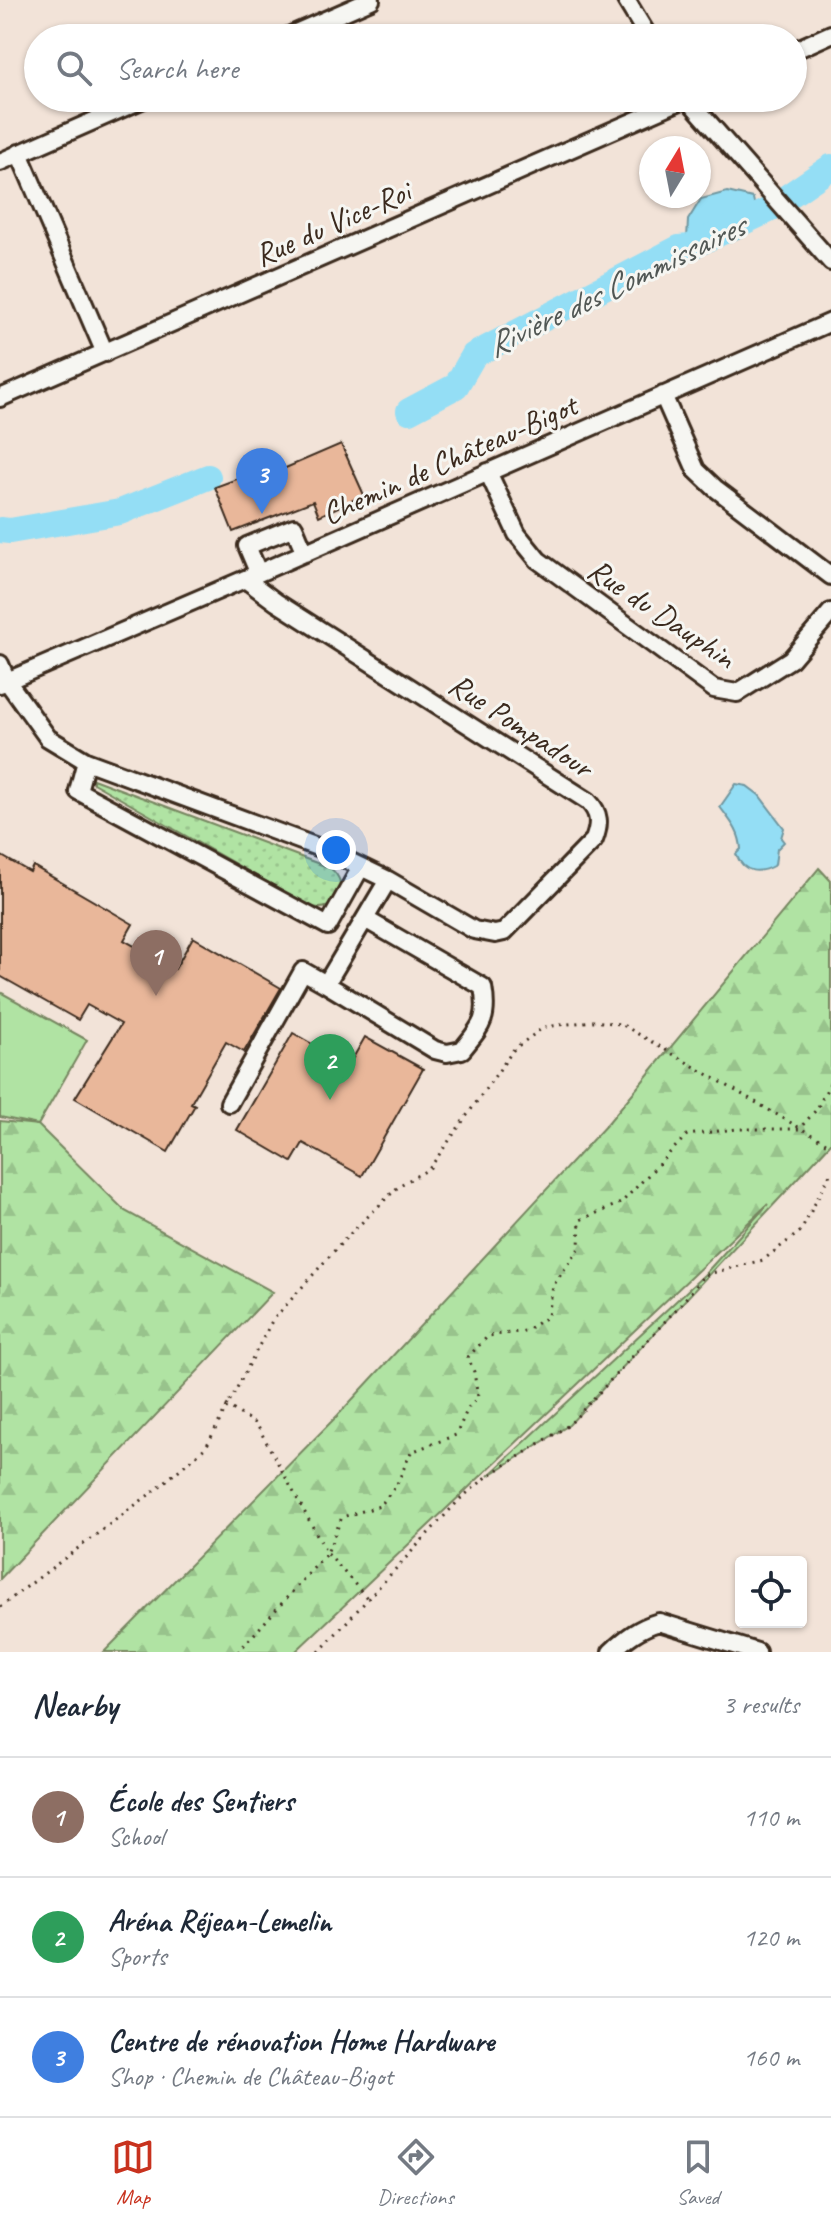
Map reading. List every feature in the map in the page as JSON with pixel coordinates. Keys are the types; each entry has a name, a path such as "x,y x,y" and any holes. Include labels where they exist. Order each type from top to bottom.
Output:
{"street":[{"path":"316,24 371,0"},
{"path":"626,0 641,24"},
{"path":"807,45 831,34"},
{"path":"0,162 114,112"},
{"name":"Rue du Vice-Roi","path":"0,398 655,112"},
{"path":"700,112 831,262"},
{"path":"19,153 105,353"},
{"name":"Chemin de Château-Bigot","path":"4,682 663,395 829,327"},
{"path":"663,395 696,470 715,488 831,576"},
{"name":"Rue du Dauphin","path":"488,472 517,534 538,560 714,689 737,693 791,659 831,612"},
{"path":"252,576 247,546 294,527 305,553"},
{"name":"Rue Pompadour","path":"0,664 4,682 48,738 86,761 328,851 388,880 474,930 495,934 504,932 594,840 598,828 596,809 276,602 252,576"},
{"path":"86,761 78,791 328,926 361,867"},
{"path":"326,984 388,880"},
{"path":"229,1103 303,971 435,1050 447,1053 462,1050 479,1029 487,1008 483,987 365,919"},
{"path":"611,1652 627,1637 659,1622 757,1652"}],"path":[{"path":"0,1607 154,1491 206,1447 272,1321 344,1240 400,1185 429,1169 514,1049 544,1027 593,1021 621,1024 831,1146"},
{"path":"238,1652 327,1553 342,1517 380,1506 397,1484 411,1452 456,1435 468,1408 478,1397 468,1357 488,1336 525,1331 548,1316 553,1286 579,1248 580,1220 621,1203 687,1135 736,1129 799,1129 817,1109 831,1081"},
{"path":"319,1652 460,1499 488,1476 569,1425 704,1275 763,1260 801,1231 831,1172"},
{"path":"226,1405 257,1425 327,1553 368,1599"}],"green space":[{"path":"93,779 330,868 340,882 339,896 328,906 311,907 93,783"},
{"path":"819,868 831,881 831,1143 569,1425 488,1476 704,1275 768,1204 295,1652 104,1652 338,1415 608,1123"},
{"path":"0,992 87,1040 38,1125 0,1117"},
{"path":"0,1121 38,1125 125,1211 273,1292 0,1579"}],"water":[{"path":"727,192 753,198 758,226 724,243 687,239 688,220 695,208 711,208 711,196"},
{"path":"736,784 747,786 759,795 784,828 781,838 784,842 777,849 775,865 769,868 758,871 748,869 736,854 741,849 739,837 720,807"}],"building":[{"path":"341,444 364,495 319,516 313,501 233,532 215,487 261,470 262,473 279,466 281,470"},
{"path":"0,855 30,872 33,866 133,924 124,940 175,969 193,937 281,988 244,1052 226,1042 191,1103 195,1105 168,1152 75,1098 121,1024 87,1005 78,1020 0,976"},
{"path":"293,1033 349,1065 365,1037 423,1069 362,1176 303,1143 292,1162 237,1130"}],"waterway":[{"name":"Rivière des Commissaires","path":"409,411 456,386 474,355 679,248 690,247 767,211 831,167"},
{"name":"Rivière des Commissaires","path":"0,530 10,531 120,512 208,477"}],"place":[{"name":"Centre de rénovation Home Hardware","path":"262,514"},
{"name":"École des Sentiers","path":"156,996"},
{"name":"Aréna Réjean‑Lemelin","path":"330,1100"}]}
